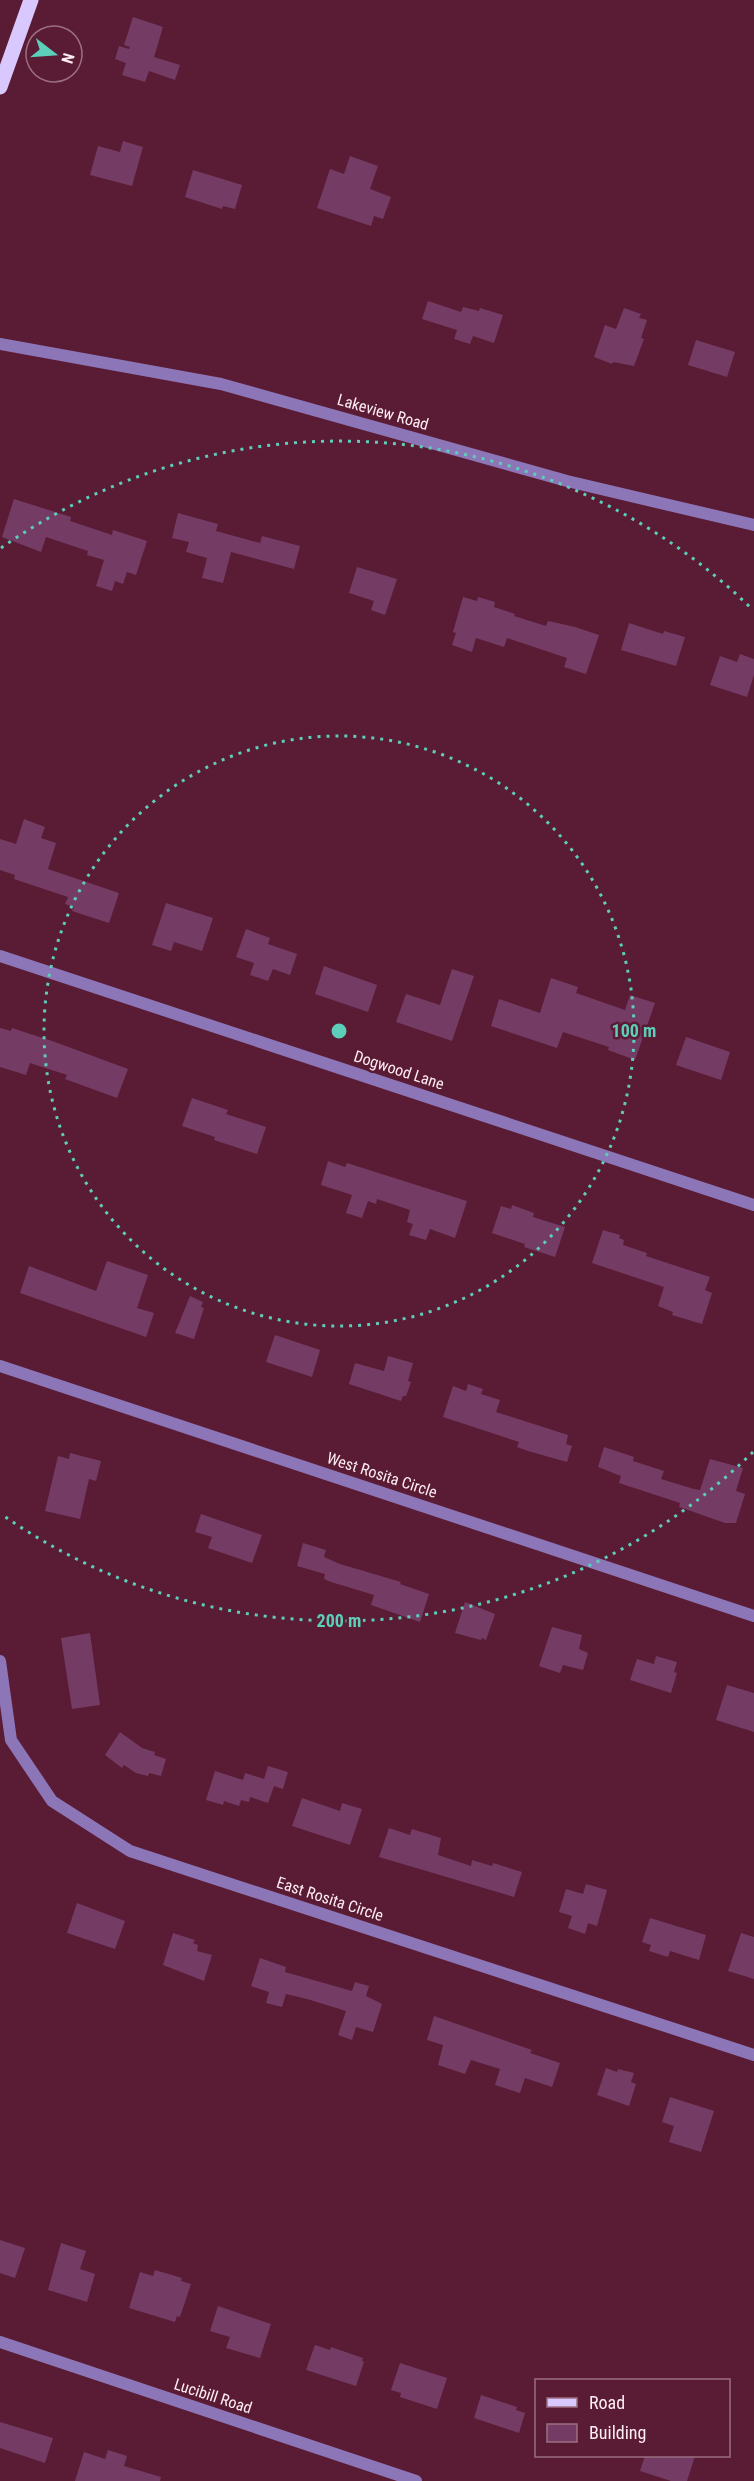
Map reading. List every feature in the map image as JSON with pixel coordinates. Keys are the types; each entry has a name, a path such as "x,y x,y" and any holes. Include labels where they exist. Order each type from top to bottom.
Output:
{"main road":[{"path":"0,87 31,0"}],"street":[{"name":"Lakeview Road","path":"0,344 220,384 567,482 754,525"},
{"name":"Dogwood Lane","path":"0,956 754,1205"},
{"name":"West Rosita Circle","path":"0,1366 754,1616"},
{"name":"East Rosita Circle","path":"0,1661 11,1740 52,1801 130,1851 754,2055"},
{"name":"Lucibill Road","path":"0,2342 416,2481"}],"building":[{"path":"133,17 163,27 154,57 180,65 175,80 149,71 145,82 122,75 126,63 115,59 119,46 129,49 130,47 124,45"},
{"path":"123,141 143,147 132,186 90,175 98,146 120,152"},
{"path":"350,156 378,166 370,189 391,197 383,219 374,216 371,226 317,208 330,169 344,174"},
{"path":"193,170 242,185 235,209 223,206 222,209 185,197"},
{"path":"428,301 461,312 463,307 479,311 480,308 503,315 494,343 473,336 470,344 454,339 457,330 422,319"},
{"path":"624,308 641,314 639,318 647,320 641,338 644,339 634,366 613,362 612,364 594,357 605,325 616,329"},
{"path":"696,340 735,352 727,377 688,365"},
{"path":"14,499 71,517 70,521 112,535 113,530 147,541 136,575 127,572 123,584 115,581 112,591 96,586 104,560 87,555 88,551 46,537 41,552 2,537"},
{"path":"178,513 218,524 216,531 260,543 262,536 300,546 294,569 231,552 223,583 202,578 207,558 186,552 189,542 172,538"},
{"path":"357,567 397,579 385,615 371,610 374,601 349,593"},
{"path":"463,597 477,601 478,597 495,602 494,607 546,626 548,621 599,635 586,674 564,667 567,658 507,638 504,647 476,638 472,652 452,645 456,633 453,632"},
{"path":"629,623 663,634 664,631 685,637 676,666 621,650"},
{"path":"740,654 754,659 754,675 747,697 710,685 720,656 737,662"},
{"path":"24,819 45,827 41,838 56,843 48,869 119,893 109,923 72,911 74,907 65,904 68,897 14,879 15,875 0,870 0,839 16,844"},
{"path":"166,903 213,918 202,951 174,942 171,951 152,945"},
{"path":"246,929 270,938 268,944 297,954 290,975 273,969 268,981 250,975 254,963 236,957"},
{"path":"324,966 377,985 368,1012 315,994"},
{"path":"452,969 474,976 452,1041 396,1022 406,994 440,1005"},
{"path":"551,978 578,987 576,993 625,1010 630,995 655,1003 635,1060 608,1050 609,1047 563,1032 557,1048 491,1026 499,999 540,1013"},
{"path":"0,1028 11,1031 12,1028 128,1069 117,1098 65,1079 67,1075 30,1063 26,1075 0,1067"},
{"path":"686,1037 730,1052 721,1080 676,1065"},
{"path":"192,1098 228,1110 226,1114 266,1127 257,1154 214,1140 215,1137 182,1126"},
{"path":"328,1161 345,1167 347,1163 467,1201 455,1238 430,1229 426,1240 409,1235 413,1224 407,1222 410,1210 377,1199 376,1204 368,1201 362,1218 346,1213 352,1195 321,1185"},
{"path":"512,1205 534,1213 533,1217 565,1227 555,1257 492,1233 501,1206 511,1209"},
{"path":"603,1230 620,1235 619,1238 624,1240 623,1245 647,1253 646,1256 710,1277 705,1290 712,1293 702,1324 672,1315 673,1312 658,1306 664,1287 592,1263"},
{"path":"107,1261 148,1275 137,1308 154,1313 146,1337 20,1293 29,1266 96,1291"},
{"path":"190,1296 203,1302 201,1307 204,1308 194,1339 175,1333"},
{"path":"275,1335 320,1350 312,1377 266,1362"},
{"path":"388,1356 413,1363 408,1381 411,1382 406,1396 403,1396 401,1401 349,1384 355,1363 384,1371"},
{"path":"468,1384 483,1389 481,1394 500,1400 496,1412 568,1435 566,1444 572,1446 567,1462 528,1451 517,1447 519,1442 443,1417 453,1386 466,1391"},
{"path":"604,1447 634,1457 633,1461 664,1471 661,1479 700,1490 710,1459 743,1468 736,1491 745,1494 736,1523 725,1523 679,1507 680,1503 619,1483 621,1476 598,1467"},
{"path":"70,1453 101,1461 96,1481 89,1479 80,1519 45,1511 58,1456 69,1459"},
{"path":"201,1514 262,1535 252,1563 208,1548 212,1537 195,1532"},
{"path":"303,1543 326,1550 324,1557 340,1564 401,1582 400,1584 429,1594 420,1622 371,1605 374,1595 331,1582 324,1579 325,1574 297,1566"},
{"path":"465,1602 495,1614 486,1640 455,1633"},
{"path":"552,1627 582,1635 579,1649 588,1653 583,1670 563,1665 560,1673 539,1666"},
{"path":"90,1633 100,1705 72,1709 61,1638"},
{"path":"656,1656 677,1662 674,1672 677,1673 671,1693 630,1680 637,1659 654,1664"},
{"path":"727,1685 754,1693 754,1732 716,1720"},
{"path":"120,1732 142,1748 166,1759 161,1776 136,1773 124,1765 122,1768 105,1755"},
{"path":"268,1766 288,1772 283,1789 274,1786 268,1803 250,1797 249,1802 241,1800 239,1806 224,1801 223,1805 206,1800 215,1771 243,1780 245,1773 264,1779"},
{"path":"302,1798 340,1811 342,1803 362,1809 350,1845 292,1826"},
{"path":"389,1828 410,1835 412,1829 441,1838 438,1855 471,1866 472,1860 492,1866 493,1863 522,1872 514,1897 379,1857"},
{"path":"586,1884 607,1890 597,1926 588,1923 585,1934 568,1928 572,1916 559,1912 566,1889 583,1894"},
{"path":"77,1903 125,1921 115,1949 67,1933"},
{"path":"650,1918 706,1935 699,1960 670,1951 668,1957 649,1951 651,1945 642,1942"},
{"path":"173,1933 195,1940 193,1943 198,1945 197,1951 212,1955 204,1981 163,1965"},
{"path":"741,1933 754,1937 754,1979 728,1971"},
{"path":"260,1958 286,1967 285,1972 352,1991 355,1982 369,1986 366,1996 382,2004 373,2032 356,2027 352,2040 338,2035 346,2011 307,1999 286,1994 282,2007 266,2003 269,1992 251,1986"},
{"path":"434,2016 532,2050 530,2053 560,2063 552,2087 525,2078 520,2093 495,2085 500,2069 471,2060 465,2074 438,2065 443,2045 427,2040"},
{"path":"606,2068 617,2072 618,2069 634,2073 631,2082 636,2084 629,2106 597,2095"},
{"path":"670,2097 714,2111 701,2152 669,2142 674,2126 662,2122"},
{"path":"0,2240 25,2248 15,2278 0,2273"},
{"path":"61,2243 86,2251 80,2269 95,2274 87,2302 48,2290"},
{"path":"155,2270 182,2278 181,2281 191,2284 180,2317 177,2316 175,2322 129,2308 140,2272 153,2276"},
{"path":"218,2306 271,2324 260,2358 226,2348 230,2337 210,2331"},
{"path":"315,2345 330,2350 331,2347 363,2358 364,2362 356,2386 306,2370"},
{"path":"400,2363 447,2378 437,2409 400,2397 401,2393 391,2390"},
{"path":"481,2395 517,2407 516,2410 525,2413 519,2433 474,2418"},
{"path":"0,2422 53,2438 45,2463 0,2448"},
{"path":"108,2450 127,2456 124,2466 161,2477 160,2481 75,2481 84,2452 105,2459"},
{"path":"645,2457 695,2457 687,2481 671,2481 640,2471"}]}
